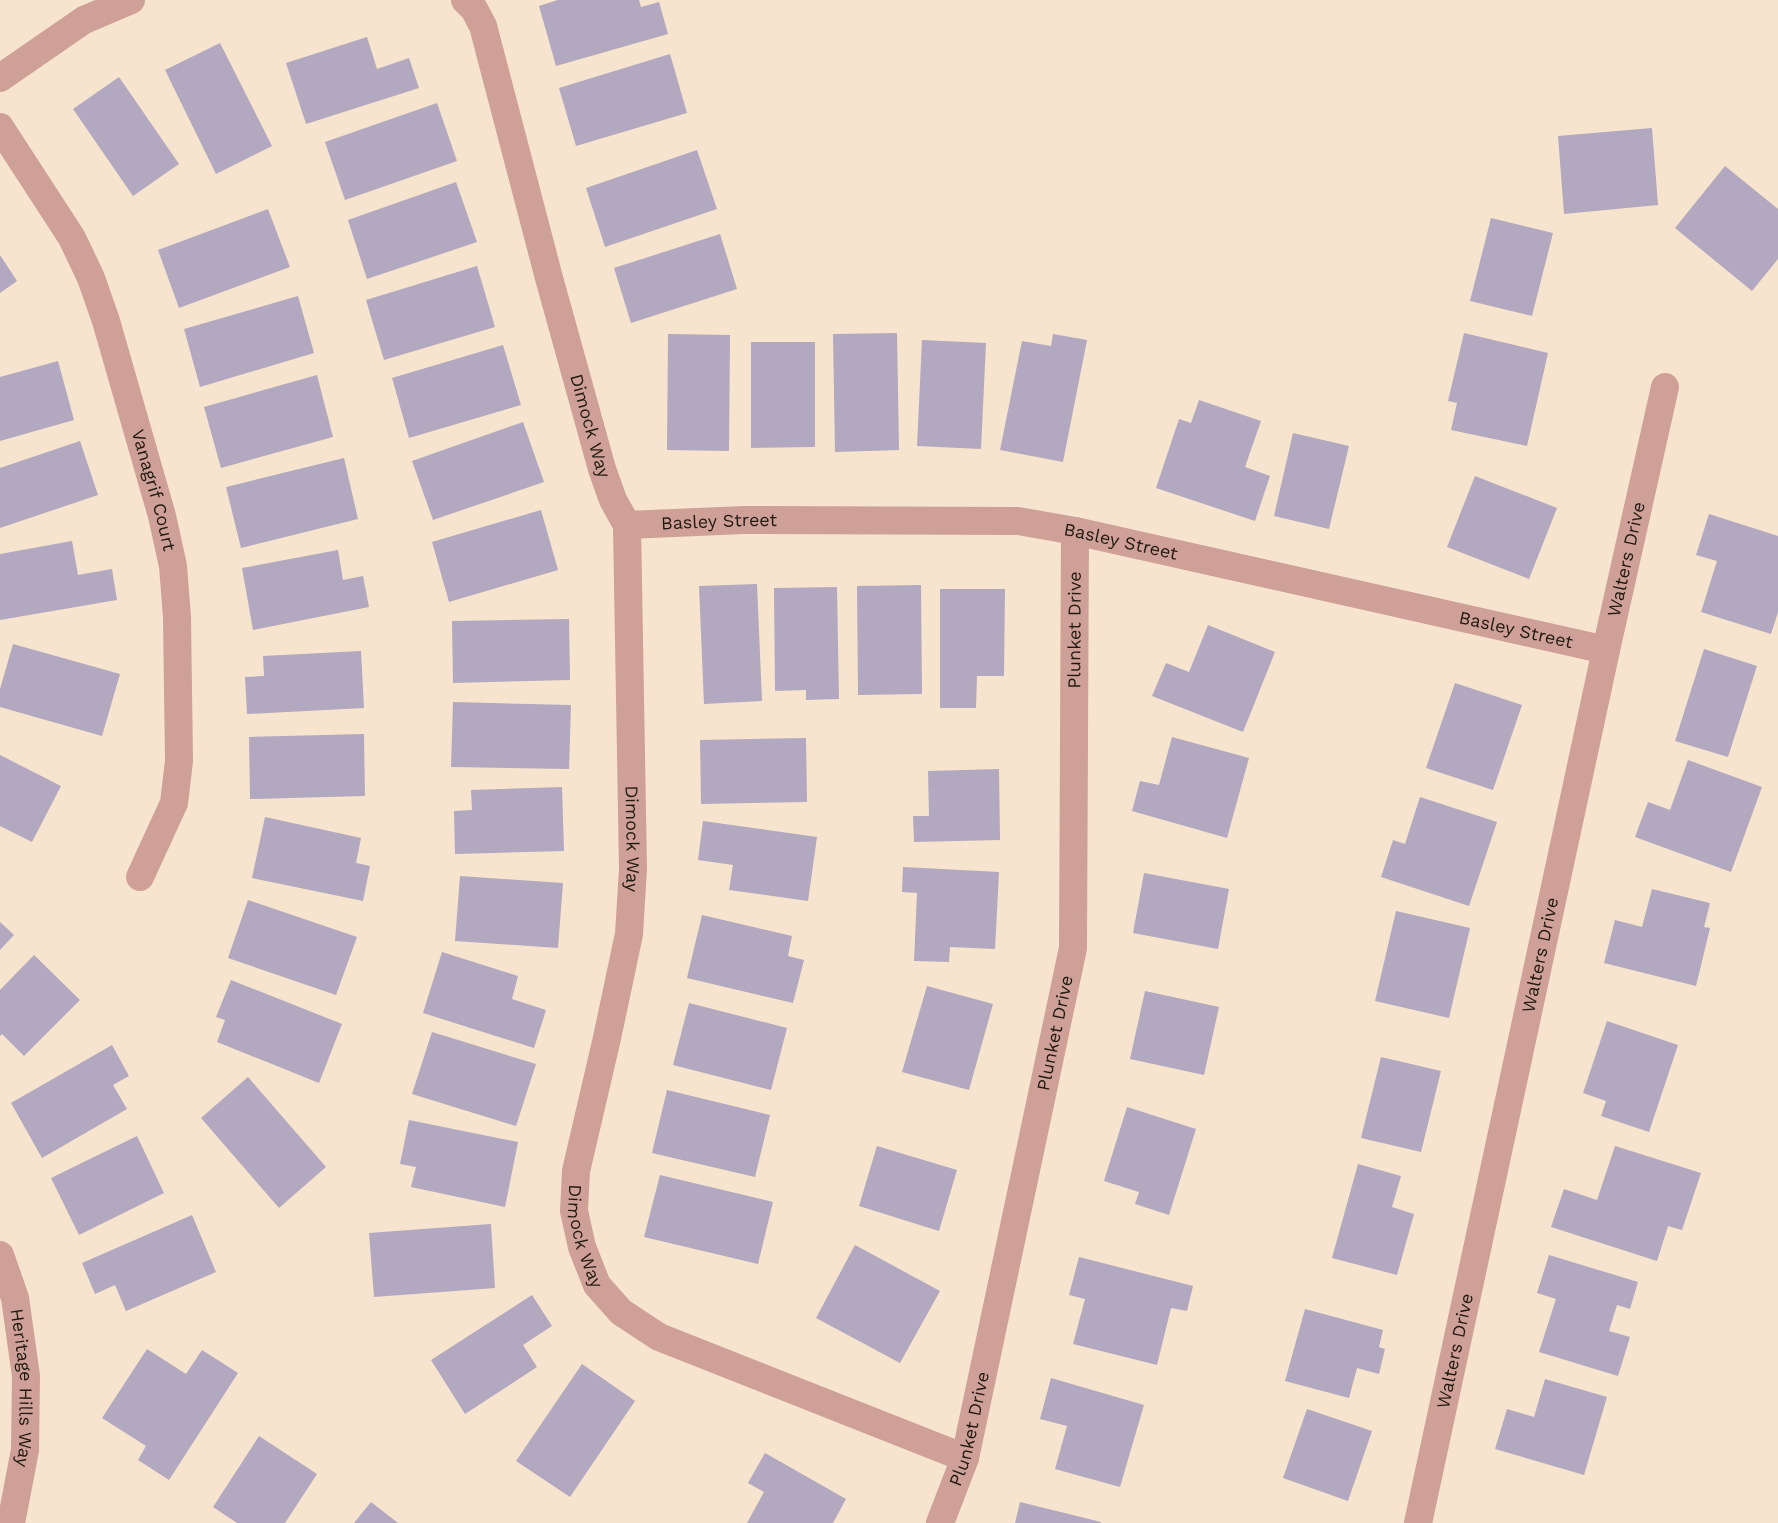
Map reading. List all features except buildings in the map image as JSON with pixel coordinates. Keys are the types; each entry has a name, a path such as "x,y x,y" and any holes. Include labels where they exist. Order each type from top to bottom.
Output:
{"street":[{"path":"0,78 84,20 131,0"},
{"name":"Dimock Way","path":"465,0 474,9 483,26 549,278 602,469 612,500 627,525 634,870 629,934 576,1171 574,1211 582,1247 596,1284 621,1312 659,1337 964,1458"},
{"name":"Vanagrif Court","path":"0,127 72,238 92,278 159,507 173,566 177,617 179,761 174,803 140,877"},
{"name":"Walters Drive","path":"1418,1523 1606,650 1665,388"},
{"name":"Basley Street","path":"627,525 744,520 1018,521 1075,531 1606,650"},
{"name":"Plunket Drive","path":"940,1523 964,1458 1073,948 1075,531"},
{"name":"Heritage Hills Way","path":"0,1255 15,1298 26,1376 25,1450 11,1523"}]}
